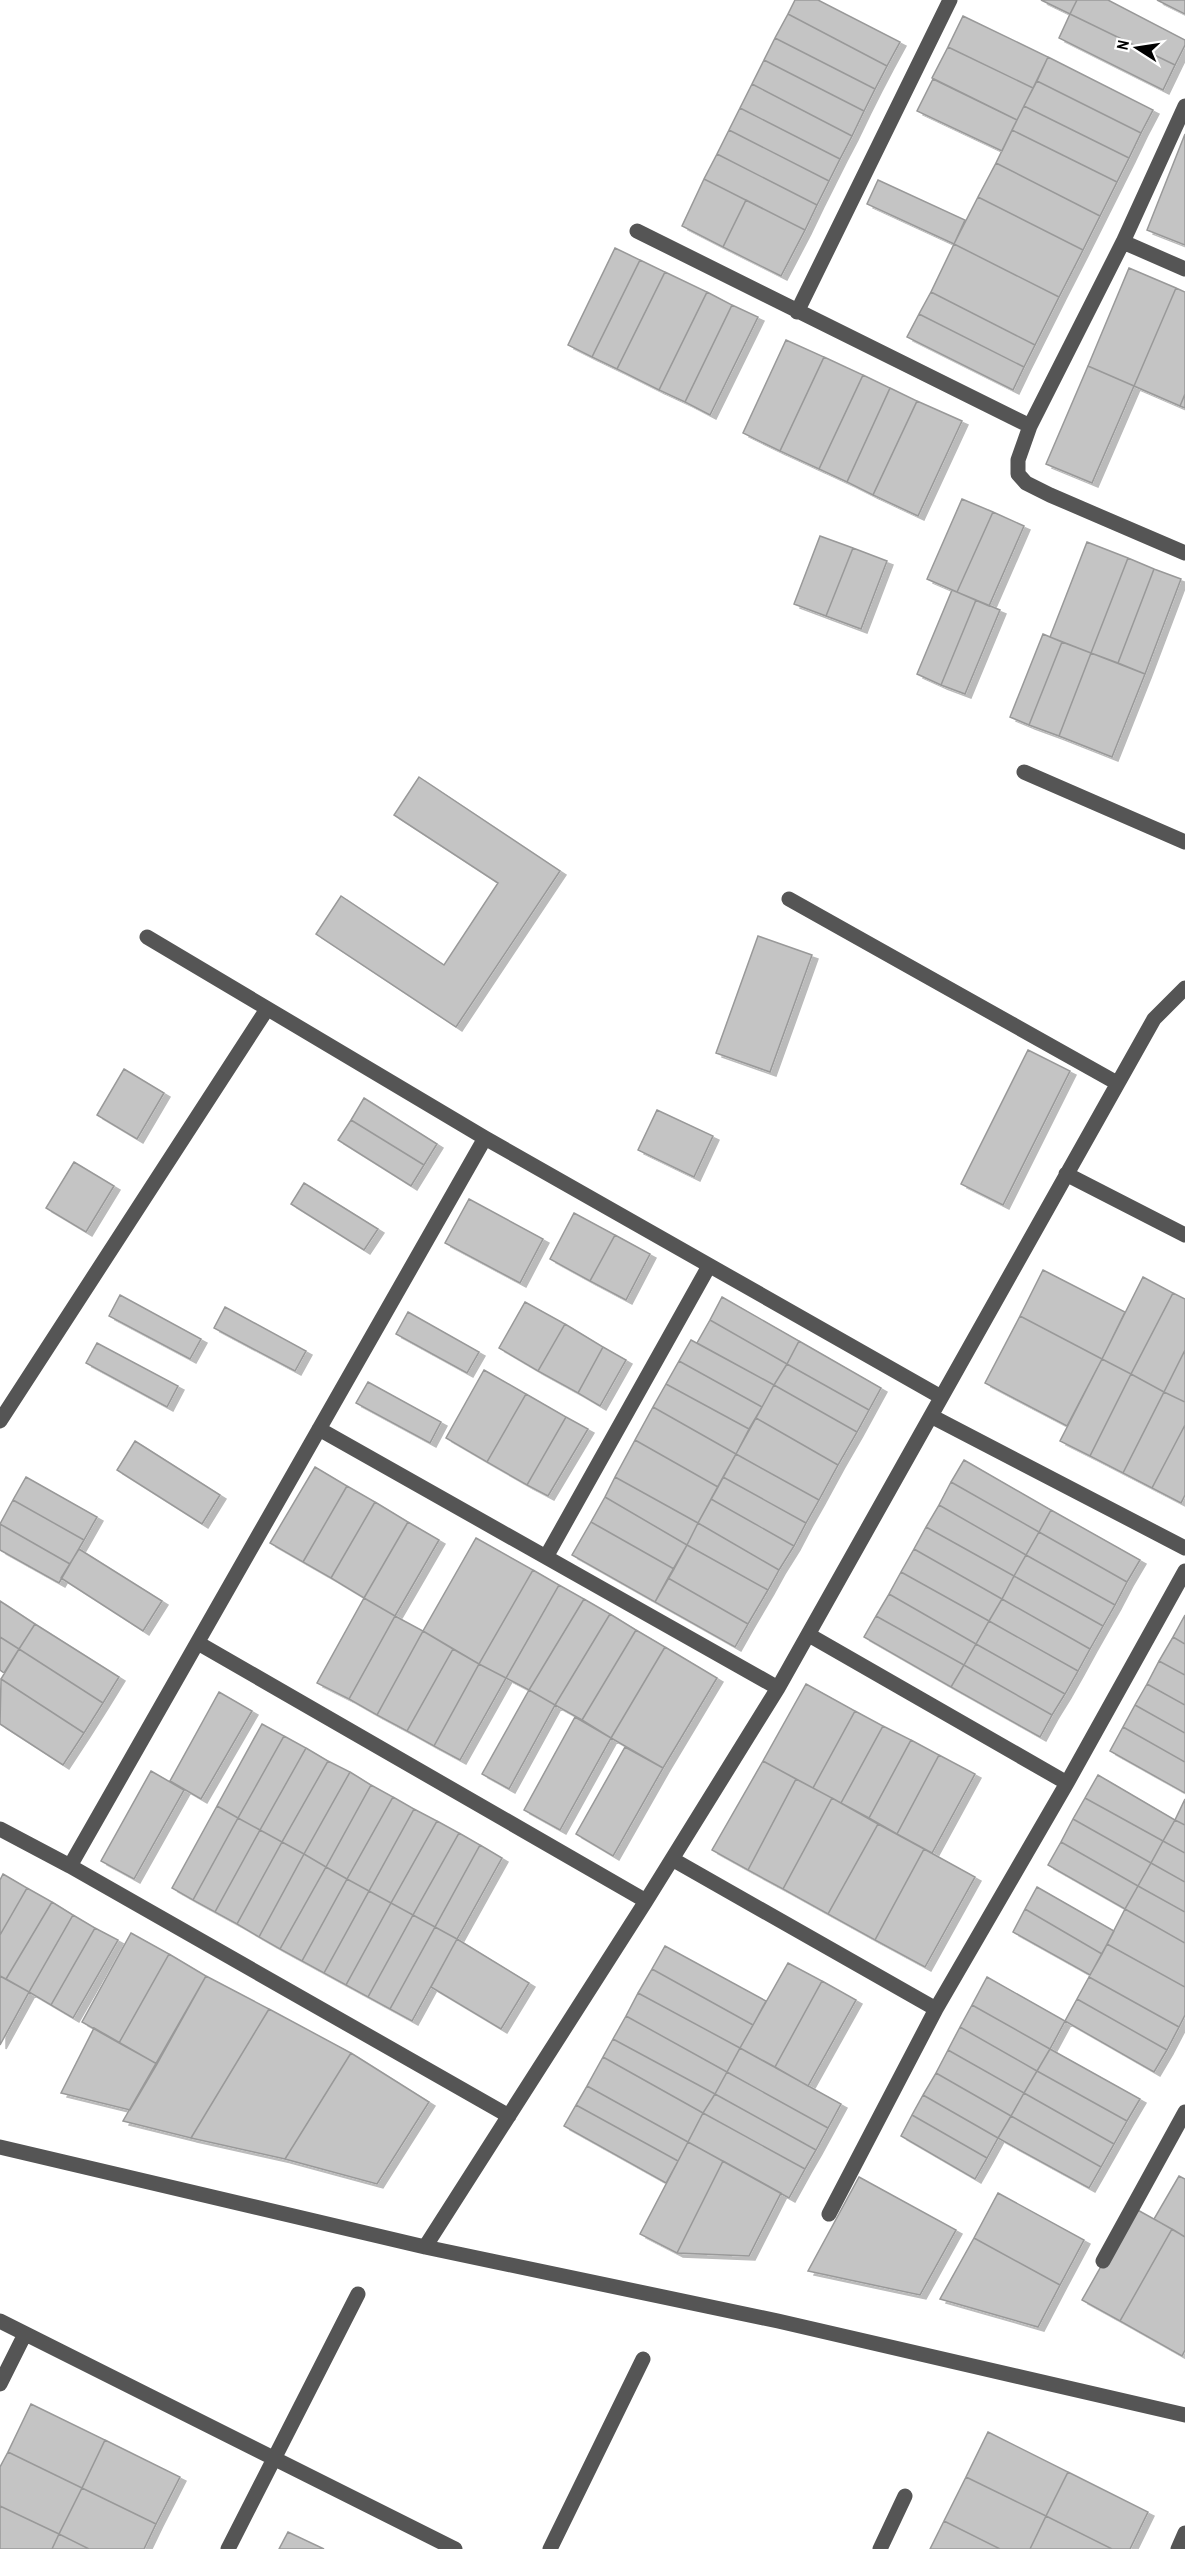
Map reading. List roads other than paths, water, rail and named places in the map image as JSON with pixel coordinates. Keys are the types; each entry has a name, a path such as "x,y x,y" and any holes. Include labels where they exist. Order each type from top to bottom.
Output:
{"street":[{"path":"797,312 950,0"},
{"path":"1185,106 1123,242 1030,426 1018,460 1018,474 1026,483 1185,553"},
{"path":"637,231 1030,426"},
{"path":"1123,242 1185,269"},
{"path":"1024,772 1185,843"},
{"path":"789,899 1117,1083"},
{"path":"147,937 485,1138 941,1397"},
{"path":"425,2247 778,1688 1154,1019 1185,988"},
{"path":"0,1421 267,1009"},
{"path":"70,1866 485,1138"},
{"path":"1066,1174 1185,1235"},
{"path":"546,1557 709,1266"},
{"path":"931,1416 1185,1548"},
{"path":"319,1429 778,1688"},
{"path":"829,2214 936,2009 1067,1783 1185,1571"},
{"path":"809,1635 1067,1783"},
{"path":"198,1643 645,1901"},
{"path":"0,1829 70,1866 509,2116"},
{"path":"672,1858 936,2009"},
{"path":"1103,2261 1185,2112"},
{"path":"0,2147 425,2247 789,2324 1185,2415"},
{"path":"228,2549 358,2295"},
{"path":"0,2321 455,2549"},
{"path":"0,2384 25,2334"},
{"path":"550,2549 642,2359"},
{"path":"879,2549 905,2496"},
{"path":"1178,2549 1185,2534"}]}
